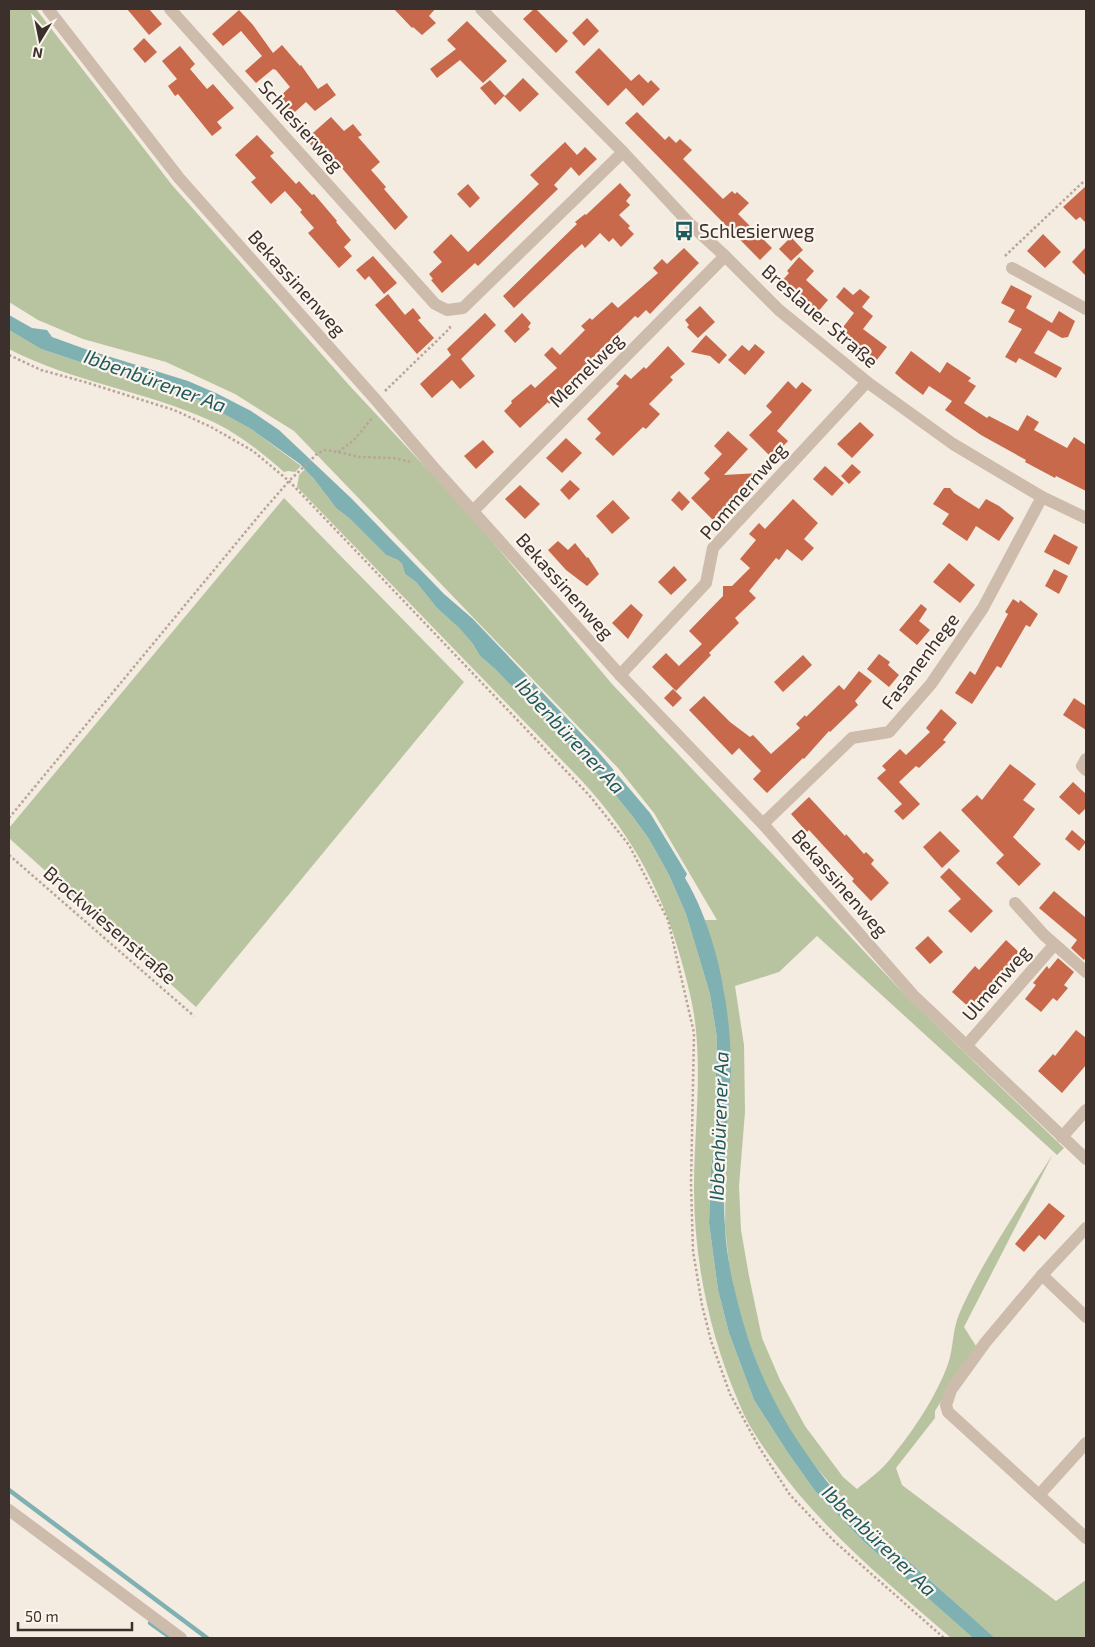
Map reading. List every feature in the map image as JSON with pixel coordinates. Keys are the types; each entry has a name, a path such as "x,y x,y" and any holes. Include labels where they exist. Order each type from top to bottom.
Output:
{"street":[{"name":"Bekassinenweg","path":"48,9 180,178 434,468 620,675 763,824 913,995 1086,1159"},
{"name":"Schlesierweg","path":"170,9 435,304 448,310"},
{"name":"Breslauer Straße","path":"481,9 623,152 690,224 779,310 867,382 953,444 1042,497 1086,518"},
{"path":"448,310 463,308 623,152"},
{"name":"Memelweg","path":"473,511 725,256"},
{"path":"1012,268 1086,309"},
{"name":"Pommernweg","path":"620,675 706,583 712,548 867,382"},
{"name":"Fasanenhege","path":"763,824 852,738 889,732 931,684 982,608 1042,497"},
{"path":"1086,760 1082,766 1086,770"},
{"name":"Ulmenweg","path":"1016,903 1054,945 1086,972"},
{"name":"Ulmenweg","path":"966,1046 1054,945"},
{"path":"1062,1137 1086,1110"},
{"path":"1086,1228 1042,1275 984,1343 951,1390 946,1405 948,1412 1086,1538"},
{"path":"1042,1275 1086,1317"},
{"path":"1039,1495 1086,1443"},
{"path":"9,1510 181,1638"}],"path":[{"path":"1012,268 1004,255 1086,181"},
{"path":"338,452 354,440 373,417 376,400 450,328 448,310"},
{"path":"9,354 42,370 174,410 211,427 253,451 289,481 588,795 629,845 668,920 694,1033 691,1184 692,1251 711,1341 730,1394 759,1447 790,1495 834,1541 944,1638"},
{"path":"9,818 289,481 318,453 325,450 359,457 394,458 434,468"},
{"name":"Brockwiesenstraße","path":"9,855 194,1016"}],"green space":[{"path":"9,9 36,9 172,185 348,384 470,515 612,684 909,999 1064,1148 1057,1155 817,936 779,972 735,986 744,1045 745,1112 739,1186 741,1230 762,1338 780,1380 805,1426 843,1477 857,1489 887,1462 923,1413 948,1364 957,1318 980,1271 1053,1154 964,1327 976,1346 935,1411 935,1418 896,1468 902,1485 1056,1601 1086,1580 1086,1638 995,1638 857,1515 809,1459 787,1426 771,1397 741,1320 729,1264 725,1227 726,1147 731,1070 723,986 705,920 717,920 654,813 618,768 294,431 235,394 166,362 83,339 38,320 9,302"},
{"path":"9,330 41,349 193,397 251,429 301,466 295,472 284,472 258,450 209,420 160,401 58,370 9,349"},
{"path":"305,469 336,508 350,519 386,555 398,560 402,564 405,574 416,582 437,608 459,628 473,644 480,656 603,780 649,839 669,875 686,914 710,994 717,1038 714,1146 711,1168 709,1223 718,1290 729,1333 754,1400 815,1491 862,1540 973,1638 951,1638 835,1534 813,1511 774,1462 742,1411 712,1325 697,1243 694,1167 698,1063 693,1010 685,974 668,919 658,894 633,847 601,803 582,781 297,487 299,475"},
{"path":"284,498 464,682 196,1007 9,838 9,828"}],"water":[{"name":"Ibbenbürener Aa","path":"9,315 32,328 47,330 52,337 188,381 251,411 279,430 352,499 444,594 473,619 595,748 650,813 687,874 685,878 706,922 720,971 728,1022 731,1071 724,1188 726,1243 731,1275 743,1323 766,1383 795,1437 833,1489 855,1514 995,1638 973,1638 862,1540 815,1491 754,1400 729,1333 718,1290 709,1223 711,1168 714,1146 717,1038 710,994 686,914 669,875 649,839 633,817 604,781 480,656 473,644 459,628 437,608 416,582 405,574 402,564 398,560 386,555 350,519 336,508 300,464 251,429 193,397 41,349 9,330"}],"building":[{"path":"127,9 149,9 162,24 149,35"},
{"path":"394,9 435,9 429,16 436,23 422,35 412,28"},
{"path":"534,9 568,41 556,53 523,19"},
{"path":"239,10 253,25 273,53 282,45 301,65 318,89 327,83 336,95 315,111 306,102 287,119 276,106 282,101 279,97 290,87 276,70 273,69 256,83 245,71 262,56 241,31 223,46 212,34"},
{"path":"587,18 599,31 584,46 572,33"},
{"path":"467,21 507,61 483,83 460,60 437,78 430,69 456,49 447,40"},
{"path":"144,38 157,52 145,63 133,49"},
{"path":"180,46 195,64 190,69 207,89 213,84 234,108 217,122 222,128 212,136 178,94 175,96 168,86 177,79 162,61"},
{"path":"599,48 631,81 639,74 648,83 651,80 660,89 643,106 626,88 608,106 575,72"},
{"path":"523,78 539,94 520,112 504,96 495,105 480,88 490,80 505,96"},
{"path":"637,112 665,140 669,136 676,143 680,139 692,150 683,159 723,199 732,191 735,194 737,192 749,203 738,214 772,248 760,260 625,123"},
{"path":"331,117 344,131 353,124 362,135 358,137 380,162 371,170 386,187 384,189 408,217 395,230 323,146 317,152 306,139"},
{"path":"257,135 274,153 270,156 296,184 299,181 312,195 314,194 351,240 344,247 352,256 339,268 308,233 314,228 300,212 302,210 285,191 271,204 251,182 256,178 235,155"},
{"path":"565,142 577,155 585,147 597,159 579,176 571,167 554,185 558,189 478,266 475,263 442,293 431,280 433,279 429,274 442,262 433,252 451,234 468,252 539,184 530,175"},
{"path":"620,183 631,195 626,201 630,205 619,215 630,226 628,228 634,234 621,247 613,238 609,242 600,233 585,248 582,244 514,308 503,296 577,224 575,222 586,215"},
{"path":"468,184 480,198 470,208 457,194"},
{"path":"1086,186 1086,223 1080,217 1076,220 1063,207"},
{"path":"1043,234 1061,252 1045,268 1027,251"},
{"path":"791,237 803,250 791,261 779,249"},
{"path":"1086,247 1086,276 1072,262"},
{"path":"684,248 699,263 650,314 646,310 638,318 635,316 564,386 566,388 520,428 504,411 512,403 511,401 531,384 535,388 557,368 544,355 552,347 560,355 585,330 581,326 590,318 592,320 612,302 618,308 658,273 653,268 662,259 667,264"},
{"path":"373,256 397,283 384,294 369,276 365,280 356,270"},
{"path":"799,257 814,271 806,280 828,300 817,313 782,281 789,273 787,271"},
{"path":"1011,285 1032,296 1026,308 1052,323 1059,311 1075,321 1068,337 1062,338 1048,330 1034,353 1062,368 1056,378 1019,358 1016,363 1005,357 1022,329 1008,322 1015,310 1001,303"},
{"path":"844,287 853,295 860,289 870,297 862,307 873,316 863,329 887,347 876,361 840,331 854,313 836,297"},
{"path":"388,294 405,315 413,308 421,318 418,320 434,338 417,354 375,305"},
{"path":"700,306 715,322 698,338 687,327 689,325 685,320"},
{"path":"485,313 496,325 461,359 475,376 460,389 452,380 432,398 420,384 451,355 447,349"},
{"path":"522,313 531,323 528,327 530,329 515,343 504,331"},
{"path":"706,335 727,355 719,364 710,356 691,352"},
{"path":"755,344 765,352 745,375 728,360 742,345 749,351"},
{"path":"668,346 685,364 670,377 673,380 649,404 660,414 646,429 643,427 613,456 595,439 601,433 587,419 619,386 616,384 625,374 631,379 644,367 646,369"},
{"path":"911,351 940,373 947,362 971,378 968,381 976,386 964,403 987,418 989,416 1018,431 1027,415 1039,422 1034,430 1067,448 1074,437 1086,445 1086,491 1056,476 1055,478 1025,462 1026,460 981,435 945,410 952,401 929,386 923,395 903,380 895,373"},
{"path":"788,381 796,389 802,382 812,390 777,431 788,441 772,458 749,435 772,412 766,406"},
{"path":"860,422 874,435 852,458 837,444"},
{"path":"728,431 748,449 724,475 759,473 713,520 691,498 710,479 704,473 722,454 714,446"},
{"path":"566,438 582,453 562,473 546,458"},
{"path":"483,440 494,452 476,469 464,456"},
{"path":"852,464 861,472 849,484 841,476"},
{"path":"825,466 844,483 832,496 813,479"},
{"path":"570,480 580,489 569,500 560,490"},
{"path":"520,485 540,504 525,519 505,499"},
{"path":"944,488 950,488 954,493 979,509 986,499 999,506 1014,518 999,541 976,526 967,541 942,524 949,514 933,504"},
{"path":"679,491 690,502 682,511 671,500"},
{"path":"793,499 818,523 804,539 814,548 802,561 787,549 779,560 776,558 749,591 756,598 735,618 739,623 709,653 711,655 676,691 652,667 666,653 679,666 702,644 689,631 723,596 723,586 732,586 750,568 740,559 756,540 749,534 759,523 765,529"},
{"path":"613,500 630,518 612,534 596,516"},
{"path":"1054,534 1078,547 1069,565 1044,552"},
{"path":"558,541 568,550 575,543 588,557 599,574 587,586 566,570 548,550"},
{"path":"949,563 975,585 960,603 933,582"},
{"path":"674,566 687,580 671,595 658,582"},
{"path":"1054,569 1068,576 1059,594 1045,586"},
{"path":"1013,599 1019,603 1020,600 1038,614 1030,627 1026,625 1001,668 997,666 972,704 955,693 970,671 975,675 1008,614 1005,612"},
{"path":"631,604 643,615 628,639 612,623"},
{"path":"921,604 927,609 919,621 930,630 917,645 899,630"},
{"path":"879,654 890,662 888,665 899,675 889,687 867,669"},
{"path":"803,655 812,665 783,692 774,682"},
{"path":"859,671 872,681 855,701 858,705 767,793 753,779 761,771 739,748 732,755 689,710 704,696 730,722 750,737 753,735 771,754 800,728 796,724 805,715 806,717 839,685 844,690"},
{"path":"673,689 682,698 673,707 664,698"},
{"path":"1074,698 1086,706 1086,730 1063,715"},
{"path":"941,709 957,723 943,740 946,742 919,768 916,766 899,782 920,804 903,820 894,811 902,804 877,778 886,770 882,766 900,749 906,755 930,732 926,728"},
{"path":"1010,764 1036,784 1023,800 1035,809 1013,837 1041,864 1019,886 996,863 1004,855 961,810 977,795 982,800"},
{"path":"1073,782 1086,794 1086,808 1079,815 1059,797"},
{"path":"809,797 845,836 846,834 864,854 866,852 874,860 871,864 889,883 871,901 852,881 854,879 809,830 807,832 791,814"},
{"path":"1072,830 1086,842 1079,851 1065,839"},
{"path":"940,831 960,851 942,868 923,847"},
{"path":"949,868 993,911 971,933 948,911 961,899 940,877"},
{"path":"1054,891 1086,918 1086,957 1084,960 1071,948 1077,940 1039,908"},
{"path":"928,936 943,952 930,964 915,948"},
{"path":"1006,940 1024,957 1009,973 1007,971 972,1010 952,992 975,966 979,970"},
{"path":"1058,958 1074,972 1064,985 1068,988 1057,1001 1053,998 1041,1012 1025,999 1036,985 1033,983 1047,966 1049,969"},
{"path":"1076,1030 1086,1038 1086,1065 1062,1093 1038,1071 1053,1054 1055,1056"},
{"path":"1049,1203 1065,1216 1045,1240 1039,1235 1024,1252 1015,1244"}],"waterway":[{"path":"9,1490 207,1638"},
{"path":"150,1623 171,1638"}],"place":[{"name":"Schlesierweg","path":"684,231"}]}
